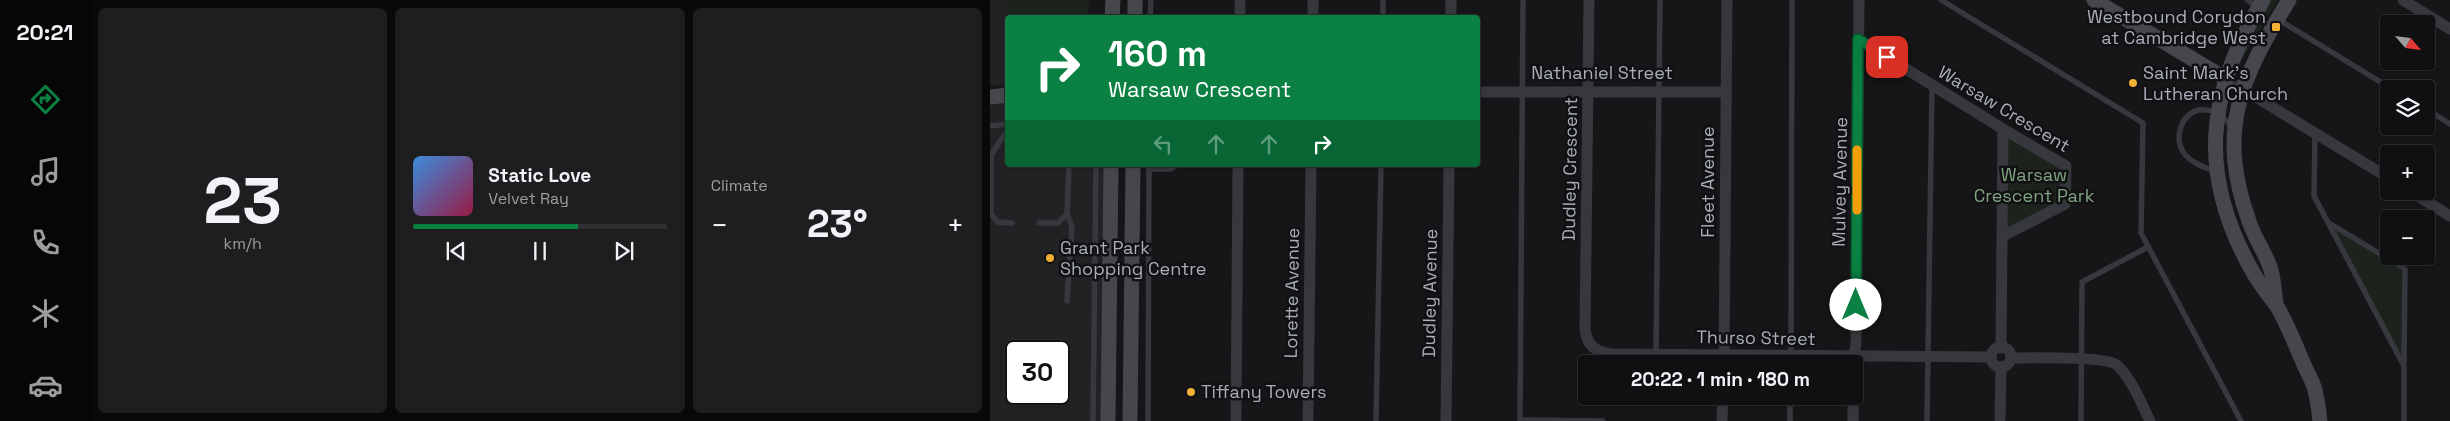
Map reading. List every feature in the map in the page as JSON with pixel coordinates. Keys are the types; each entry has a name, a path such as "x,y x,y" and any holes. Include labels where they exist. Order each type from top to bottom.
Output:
{"main road":[{"path":"1112,15 1113,0"},
{"path":"1135,0 1135,15"},
{"path":"2094,0 2226,79"},
{"path":"2277,307 2270,268 2249,222 2234,169 2234,130 2242,89 2253,63 2289,0"},
{"path":"2257,2 2226,79 2217,111 2216,172 2232,229 2254,275 2277,307 2316,393 2320,421"},
{"path":"990,96 1005,95"},
{"path":"1108,421 1111,167"},
{"path":"1130,421 1133,167"}],"street":[{"path":"1240,0 1240,15"},
{"path":"1313,0 1313,15"},
{"path":"1451,0 1451,15"},
{"name":"Dudley Crescent","path":"1587,339 1589,0"},
{"name":"Fleet Avenue","path":"1724,355 1727,0"},
{"name":"Mulvey Avenue","path":"1854,355 1856,343 1859,0"},
{"path":"2403,0 2450,29"},
{"name":"Warsaw Crescent","path":"1858,39 1932,86 2066,166 2065,204 2003,236"},
{"path":"2226,79 2380,173"},
{"name":"Nathaniel Street","path":"1480,92 1726,92"},
{"path":"2001,348 2003,129"},
{"path":"1236,421 1238,167"},
{"name":"Lorette Avenue","path":"1308,421 1311,167"},
{"name":"Dudley Avenue","path":"1446,421 1449,167"},
{"path":"2424,200 2450,216"},
{"name":"Thurso Street","path":"1587,339 1597,350 1605,354 1670,355"},
{"path":"2001,367 1993,363 1991,358 1995,350 2001,348 2007,350 2010,358"},
{"name":"Thurso Street","path":"1863,360 1991,358"},
{"path":"2010,358 2108,360 2115,364 2129,381 2150,421"},
{"path":"2001,367 2006,365 2010,358"},
{"path":"2000,421 2001,367"},
{"path":"1722,421 1723,405"},
{"path":"1853,405 1853,421"}],"lane":[{"path":"1150,15 1151,0"},
{"path":"1383,0 1383,15"},
{"path":"1523,0 1520,420 1602,421"},
{"path":"1656,354 1660,0"},
{"path":"1791,355 1792,0"},
{"path":"1941,0 2143,123 2141,233 2241,421"},
{"path":"2278,19 2380,82"},
{"path":"1927,421 1932,86"},
{"path":"2216,172 2198,165 2184,153 2180,143 2179,131 2187,116 2198,110 2217,111 2234,130"},
{"path":"2435,115 2450,124"},
{"path":"990,126 1005,124"},
{"path":"2315,133 2314,196 2404,366"},
{"path":"1005,134 991,155 991,214 998,222 1012,223"},
{"path":"1067,301 1072,226 1067,214 1069,167"},
{"path":"1093,421 1096,167"},
{"path":"1148,421 1149,167 1170,169 1174,167"},
{"path":"1376,421 1381,167"},
{"path":"1039,223 1058,223 1067,214"},
{"path":"2327,222 2405,269 2404,421"},
{"path":"2081,421 2082,282 2148,247"},
{"path":"1790,405 1790,421"}],"shaded area":[{"path":"990,0 1009,0 1009,15 1005,15 1005,84 990,86"},
{"name":"Grant Park Shopping Centre","path":"1005,95 1005,167 1111,167 1108,421 990,421 990,97"}],"green space":[{"path":"1008,0 1089,0 1088,15 1008,15"},
{"path":"2269,0 2278,0 2239,65 2237,65"},
{"name":"Warsaw Crescent Park","path":"2003,129 2066,166 2065,204 2003,236"},
{"path":"2327,222 2380,254 2380,265 2398,265 2405,269 2404,366"}],"slow traffic":[{"path":"1857,150 1857,210"}],"place":[{"name":"Westbound Corydon at Cambridge West","path":"2276,27"},
{"name":"Saint Mark's Lutheran Church","path":"2133,83"},
{"name":"Grant Park Shopping Centre","path":"1050,258"},
{"name":"Tiffany Towers","path":"1191,392"}],"route":[{"path":"1856,305 1858,39 1887,57"}]}
